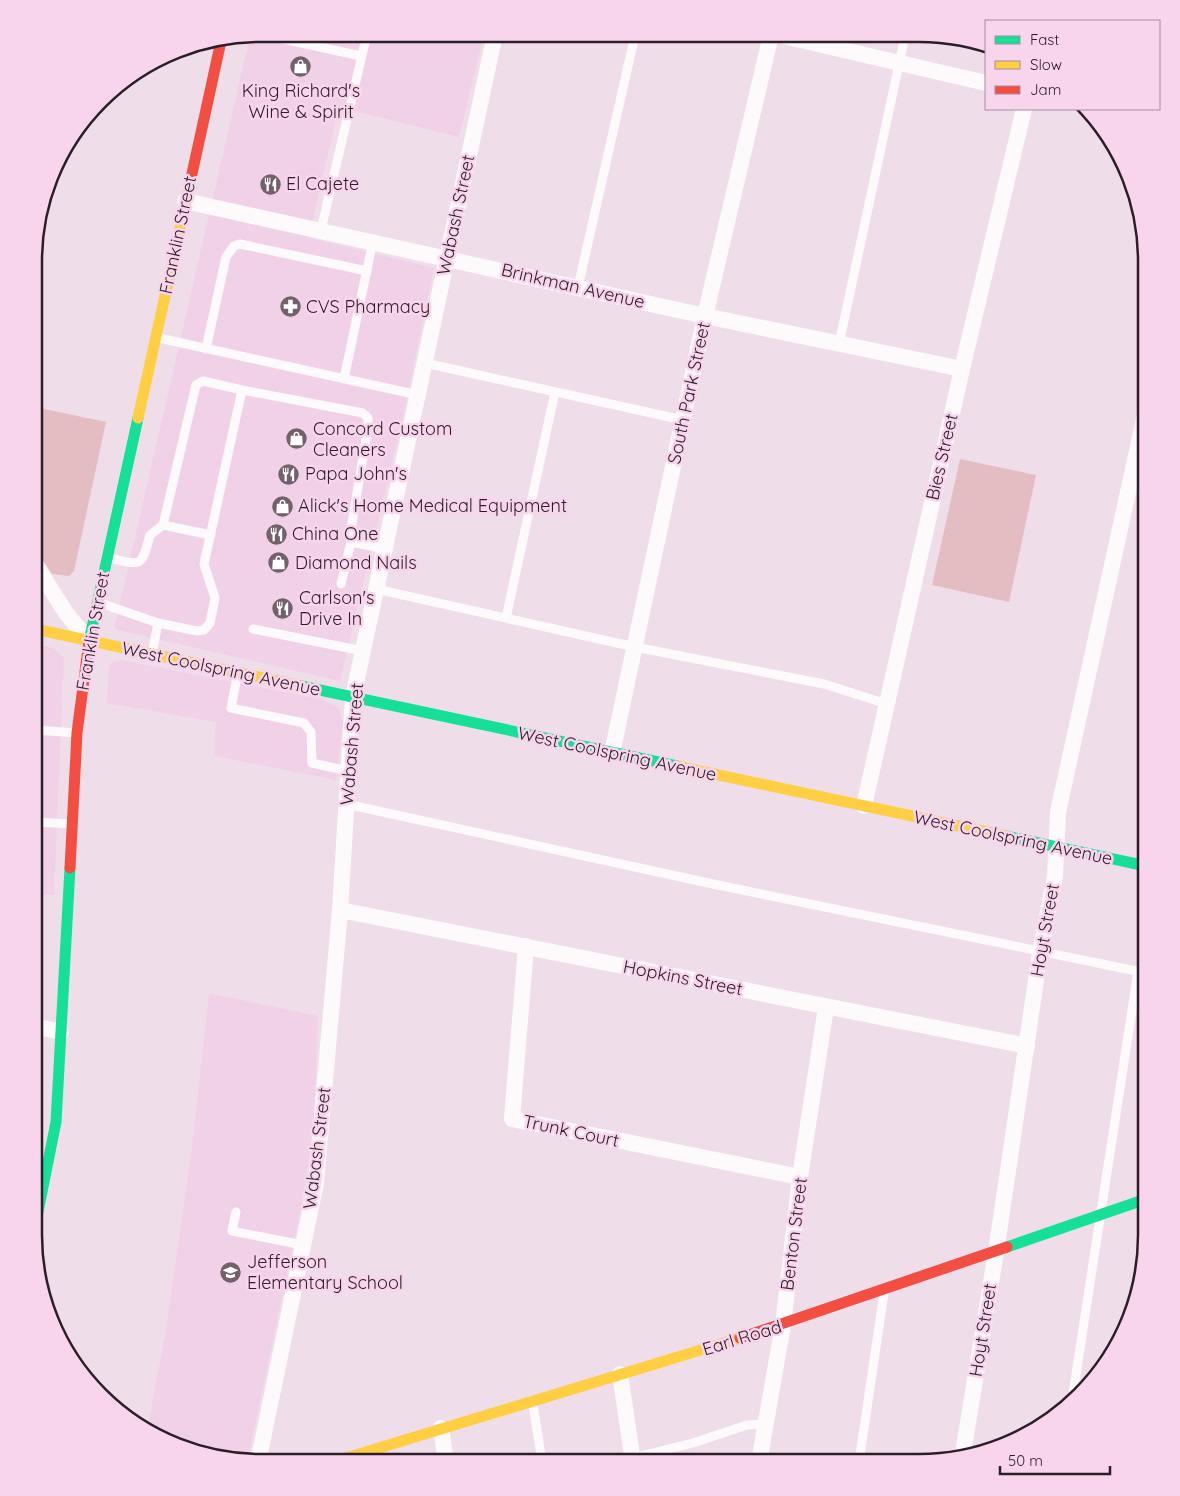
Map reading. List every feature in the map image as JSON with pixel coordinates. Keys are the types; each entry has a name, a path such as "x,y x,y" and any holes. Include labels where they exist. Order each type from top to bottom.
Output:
{"street":[{"name":"Wabash Street","path":"260,1454 316,1183 340,910 353,697 493,42"},
{"name":"South Park Street","path":"612,753 705,316 769,42"},
{"path":"809,42 985,83"},
{"name":"Franklin Street","path":"42,1192 56,1122 78,733 89,641 219,47"},
{"name":"Bies Street","path":"864,806 962,369 1024,110"},
{"name":"Brinkman Avenue","path":"185,201 447,257 705,316 962,369"},
{"name":"Hoyt Street","path":"963,1449 996,1252 1040,953 1055,876 1058,812 1138,447"},
{"path":"42,575 66,613 89,641"},
{"name":"West Coolspring Avenue","path":"42,631 612,753 1056,845 1138,864"},
{"name":"Hopkins Street","path":"340,910 1027,1046"},
{"name":"Trunk Court","path":"526,946 512,1119 800,1178"},
{"name":"Benton Street","path":"760,1454 783,1326 800,1178 826,1006"},
{"path":"42,1028 61,1032"},
{"name":"Earl Road","path":"365,1454 441,1428 783,1326 1138,1202"},
{"path":"620,1374 632,1454"},
{"path":"441,1428 445,1454"}],"lane":[{"path":"297,42 361,56"},
{"path":"321,230 364,42"},
{"path":"578,287 633,42"},
{"path":"839,344 904,42"},
{"path":"344,379 373,241"},
{"path":"206,349 226,257 234,246 240,244 367,271"},
{"path":"156,338 418,395"},
{"path":"424,363 683,420"},
{"path":"106,558 134,564 140,562 144,559 150,535 163,525 196,385 203,380 242,390 362,413 368,418 369,422 350,535 351,542 342,584"},
{"path":"97,602 158,623 197,631 204,630 210,623 214,598 204,564 242,390"},
{"path":"506,618 555,392"},
{"path":"163,525 211,535"},
{"path":"351,542 384,549"},
{"path":"376,589 635,647 824,684 887,704"},
{"path":"152,654 158,623"},
{"path":"253,629 363,650"},
{"path":"238,672 231,708 304,723 311,732 312,763 348,771"},
{"path":"42,730 78,733"},
{"path":"346,804 1040,953 1138,971"},
{"path":"42,822 73,824"},
{"path":"1074,1388 1138,996"},
{"path":"236,1212 232,1231 303,1245"},
{"path":"860,1454 884,1290"},
{"path":"532,1401 541,1454"},
{"path":"654,1454 747,1425 766,1424"}],"shaded area":[{"path":"482,42 459,137 339,107 321,183 309,238 434,268 404,412 340,681 114,629 248,43"},
{"path":"42,408 106,422 74,571 69,576 52,574 42,559"},
{"path":"960,459 1036,475 1009,602 932,585"},
{"path":"42,646 53,648 64,658 54,895 42,895"},
{"path":"122,660 320,699 339,708 343,723 336,780 214,756 216,722 107,703 109,666 114,661"},
{"name":"Jefferson Elementary School","path":"209,993 318,1016 314,1128 301,1208 249,1453 233,1452 191,1442 149,1422 165,1336 192,1147"}],"traffic: fast":[{"path":"89,641 138,418"},
{"path":"301,686 677,766"},
{"path":"1006,836 1138,864"},
{"path":"42,1192 56,1122 70,868"},
{"path":"1007,1247 1138,1202"}],"traffic: slow":[{"path":"138,418 190,183"},
{"path":"42,630 301,686"},
{"path":"677,766 1006,836"},
{"path":"359,1454 740,1338"}],"traffic: jam":[{"path":"190,183 220,47"},
{"path":"70,868 77,733 89,641"},
{"path":"740,1338 1007,1247"}],"place":[{"name":"King Richard's Wine & Spirit","path":"301,66"},
{"name":"El Cajete","path":"270,184"},
{"name":"CVS Pharmacy","path":"290,307"},
{"name":"Concord Custom Cleaners","path":"297,439"},
{"name":"Papa John's","path":"289,474"},
{"name":"Alick's Home Medical Equipment","path":"282,506"},
{"name":"China One","path":"276,534"},
{"name":"Diamond Nails","path":"279,563"},
{"name":"Carlson's Drive In","path":"283,608"},
{"name":"Jefferson Elementary School","path":"231,1272"}]}
